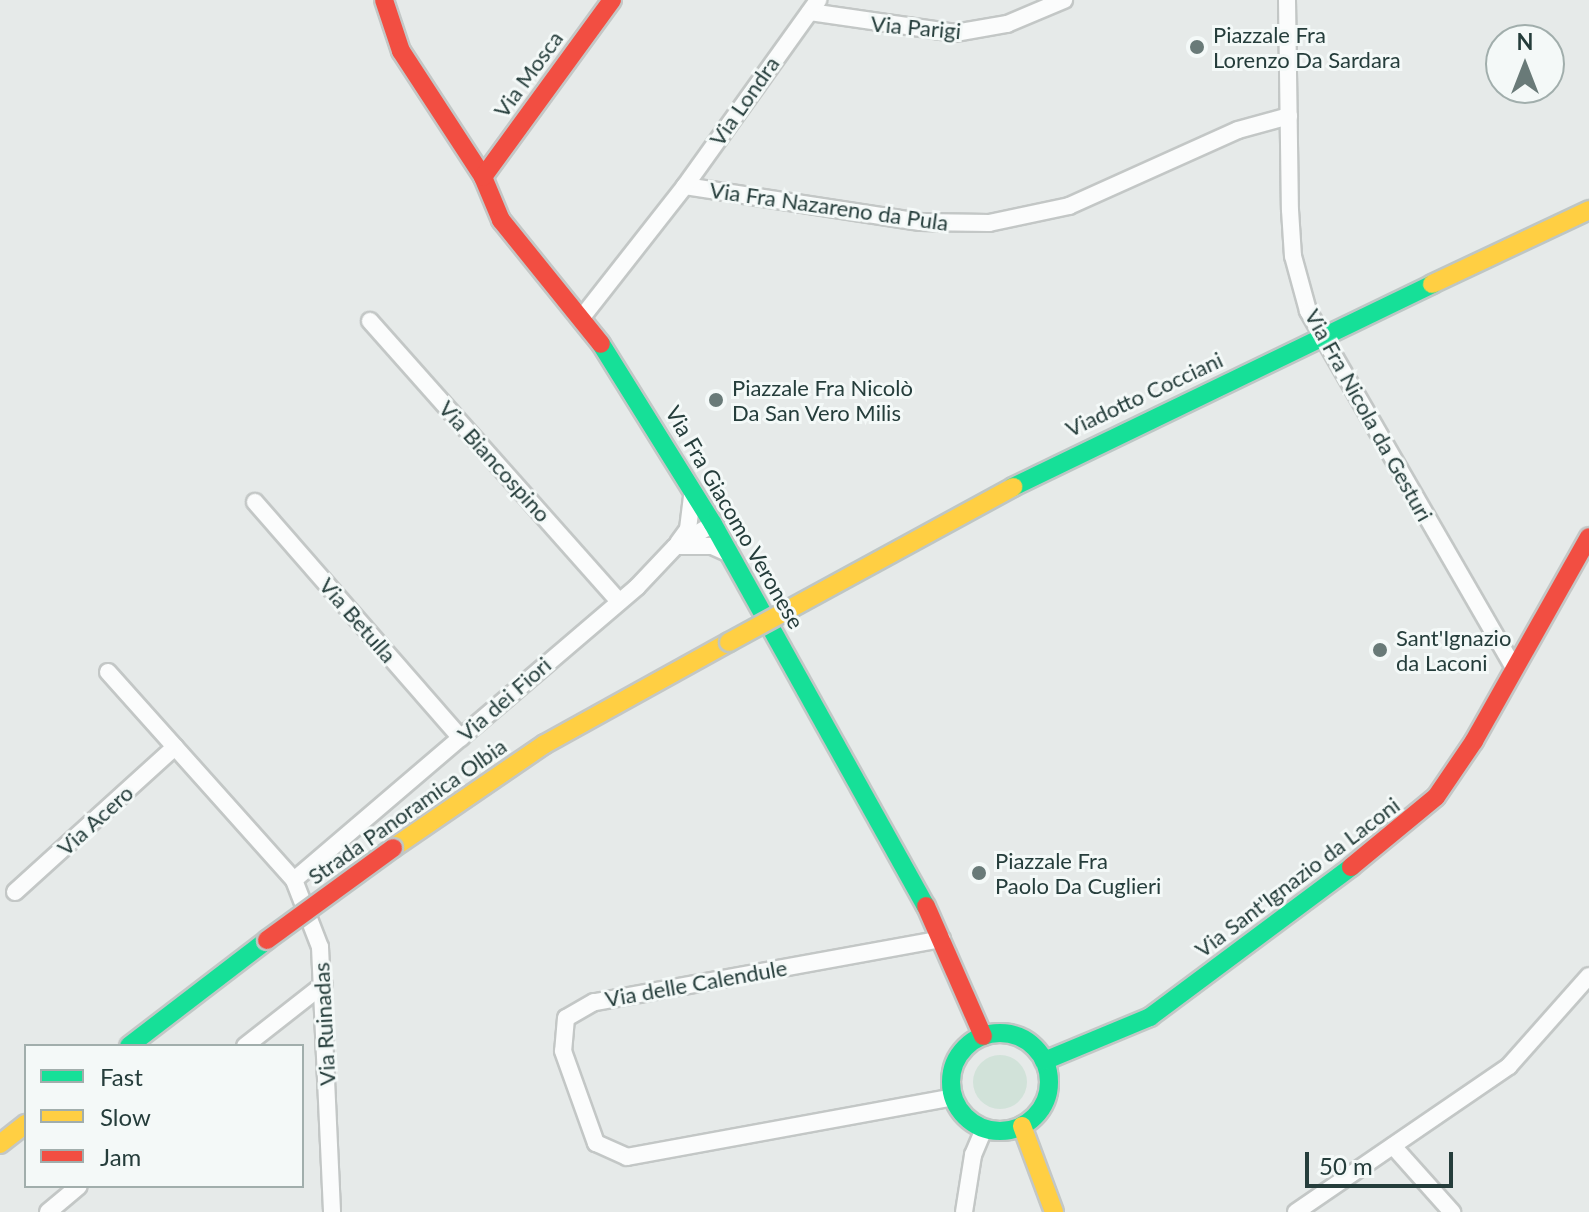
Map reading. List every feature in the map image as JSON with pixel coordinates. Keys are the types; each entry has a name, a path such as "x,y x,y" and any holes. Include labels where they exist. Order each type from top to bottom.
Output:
{"main road":[{"name":"Via Fra Giacomo Veronese","path":"384,0 401,51 483,177 501,220 583,316 713,524 942,939 983,1036"},
{"name":"Via Mosca","path":"483,177 612,0"},
{"name":"Viadotto Cocciani","path":"729,642 1077,452 1589,210"},
{"name":"Via Sant'Ignazio da Laconi","path":"1044,1061 1150,1017 1409,824 1455,771 1589,537"},
{"name":"Strada Panoramica Olbia","path":"132,1044 393,848 545,744 729,642"},
{"path":"1012,1035 1025,1040 1044,1061 1049,1074 1045,1102 1022,1126 984,1129 960,1111 953,1097 953,1067 970,1043 983,1036 1012,1035"},
{"path":"0,1144 24,1126"},
{"path":"1022,1126 1054,1212"}],"street":[{"name":"Via Parigi","path":"814,6 955,33 1007,24 1064,0"},
{"name":"Via Fra Nicola da Gesturi","path":"1287,0 1293,256 1308,311 1513,666"},
{"name":"Via Londra","path":"583,316 685,186 814,6"},
{"name":"Via Fra Nazareno da Pula","path":"685,186 920,222 989,223 1069,206 1238,130 1289,116"},
{"name":"Via Biancospino","path":"370,321 619,601"},
{"name":"Via dei Fiori","path":"294,880 619,601 675,547 688,529 693,491"},
{"name":"Via Betulla","path":"255,502 461,738"},
{"name":"Via dei Fiori","path":"675,547 713,524"},
{"path":"675,547 712,546 730,554"},
{"name":"Via Ruinadas","path":"108,672 294,880 320,947 332,1212"},
{"name":"Via Acero","path":"15,892 175,747"},
{"name":"Via delle Calendule","path":"942,939 594,1002 566,1018 563,1051 596,1143 627,1157 953,1097"},
{"path":"1296,1212 1509,1066 1589,976"},
{"path":"248,1044 324,984"},
{"path":"964,1212 973,1155 984,1129"},
{"path":"1393,1146 1452,1212"},
{"path":"48,1212 77,1188"}],"shaded area":[{"path":"1000,1055 1019,1063 1027,1082 1019,1101 1000,1109 981,1101 973,1082 981,1063"}],"traffic: fast":[{"path":"1013,487 1432,284"},
{"path":"601,344 713,524 926,906"},
{"path":"1044,1061 1150,1017 1351,867"},
{"path":"132,1044 267,940"},
{"path":"1000,1033 1027,1041 1041,1055 1049,1082 1041,1109 1027,1123 1000,1131 973,1123 959,1109 951,1082 959,1055 973,1041 1000,1033"}],"traffic: slow":[{"path":"1432,284 1589,210"},
{"path":"729,642 1013,487"},
{"path":"393,848 545,744 729,642"},
{"path":"0,1144 24,1126"},
{"path":"1022,1126 1054,1212"}],"traffic: jam":[{"path":"384,0 401,51 483,177 501,220 601,344"},
{"path":"483,177 612,0"},
{"path":"1351,867 1436,797 1474,741 1589,537"},
{"path":"267,940 393,848"},
{"path":"926,906 983,1036"}],"place":[{"name":"Piazzale Fra Lorenzo Da Sardara","path":"1197,47"},
{"name":"Piazzale Fra Nicolò Da San Vero Milis","path":"716,400"},
{"name":"Sant'Ignazio da Laconi","path":"1380,650"},
{"name":"Piazzale Fra Paolo Da Cuglieri","path":"979,873"}]}
